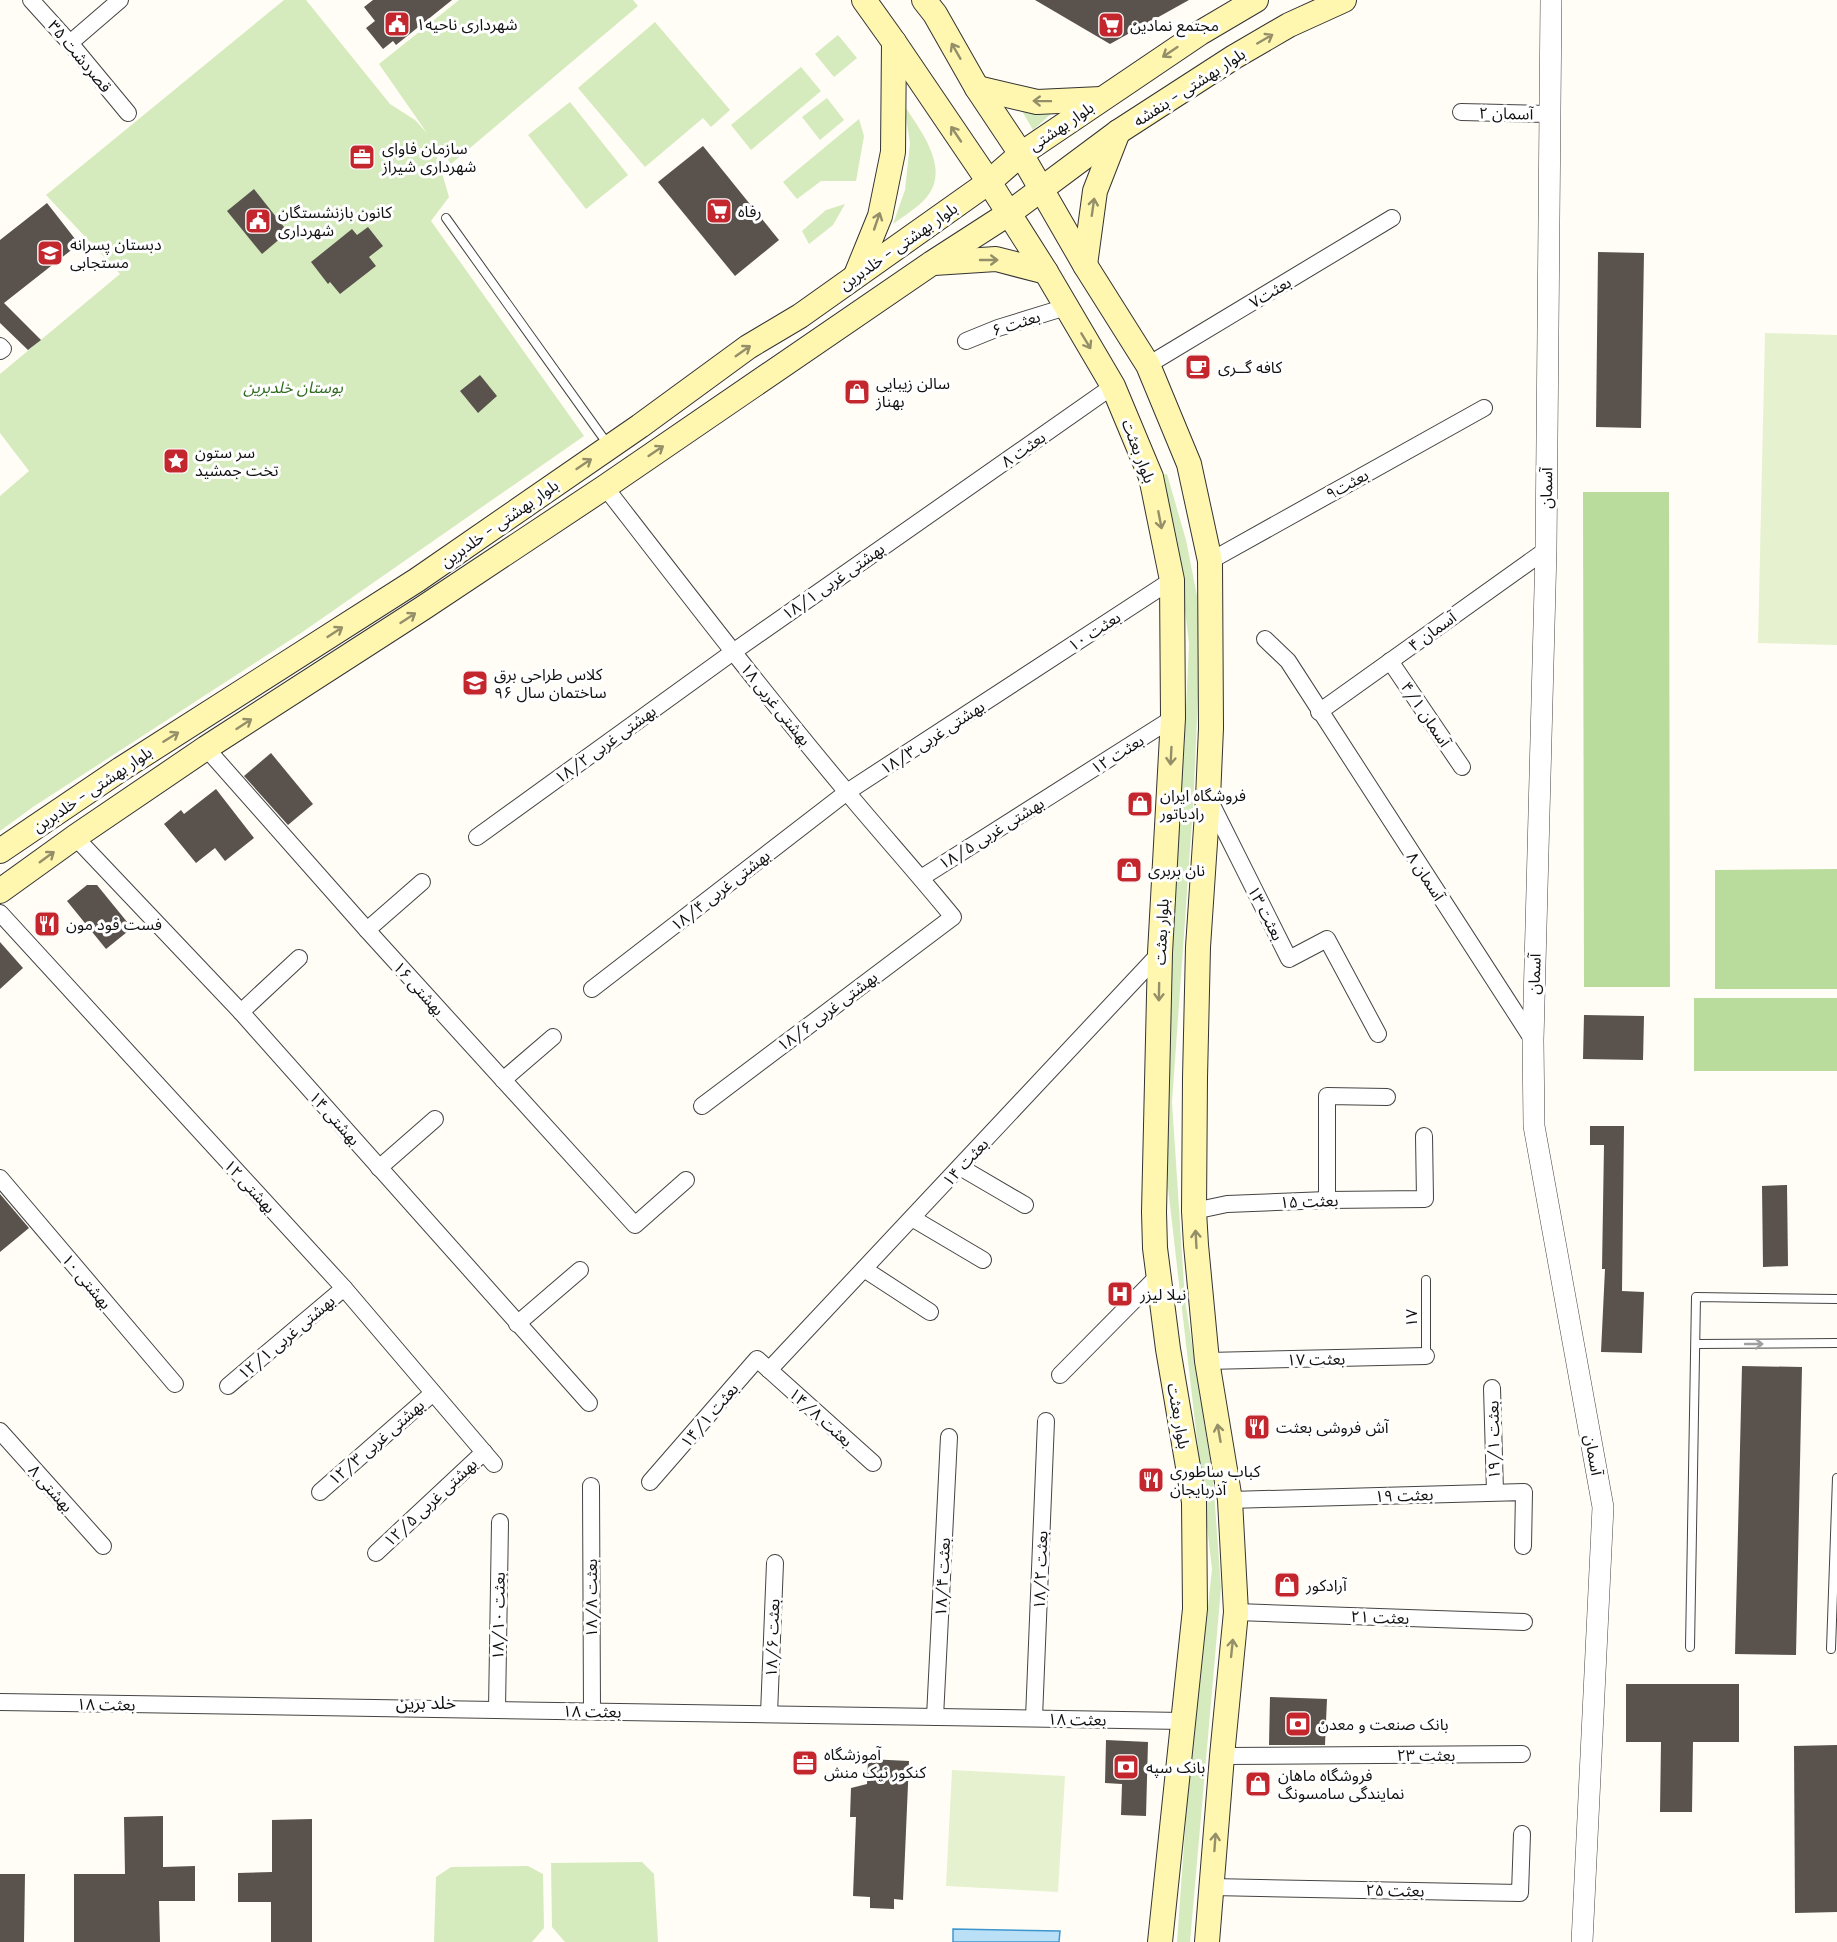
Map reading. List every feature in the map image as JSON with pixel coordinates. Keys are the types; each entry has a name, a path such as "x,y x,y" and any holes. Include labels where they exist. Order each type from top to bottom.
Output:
{"main road":[{"name":"بلوار بعثت","path":"864,0 989,182 1046,272 1113,386 1151,477 1172,580 1173,718 1160,953 1154,1212 1155,1248 1170,1369 1194,1502 1195,1609 1160,1942"},
{"path":"977,88 1037,102 1101,99 1200,33 1256,0"},
{"name":"بلوار بهشتی - بنفشه","path":"1008,214 1118,132 1234,57 1288,25 1344,0"},
{"path":"932,5 977,88 1021,154 1085,265 1148,365 1186,457 1210,561 1211,728 1198,947 1194,1211 1207,1361 1230,1500 1236,1612 1207,1942"},
{"path":"856,275 880,216 893,152 894,42"},
{"name":"بلوار بهشتی","path":"989,182 1021,154 1101,99"},
{"path":"1085,265 1095,191 1118,132"},
{"name":"بلوار بهشتی - خلدبرین","path":"0,851 121,769 417,580 610,447 748,347 800,316 989,182"},
{"path":"932,263 1008,214"},
{"path":"932,263 996,259 1046,272"},
{"name":"بلوار بهشتی - خلدبرین","path":"0,891 206,748 605,487 932,263"},
{"path":"800,316 818,341"},
{"path":"1148,470 1186,457"},
{"path":"1154,1212 1194,1211"}],"street":[{"name":"قصردشت ۳۵","path":"31,0 128,113"},
{"path":"70,43 120,0"},
{"name":"آسمان","path":"1551,0 1546,550 1533,1040 1534,1126 1603,1506 1582,1942"},
{"name":"۲ آسمان","path":"1461,112 1550,114"},
{"name":"بعثت۷","path":"1148,365 1392,218"},
{"name":"۶ بعثت","path":"966,341 998,328 1066,308"},
{"path":"0,346 3,349 0,351"},
{"name":"۸ بعثت","path":"933,511 1113,386"},
{"name":"بعثت۹","path":"1210,561 1484,408"},
{"name":"بهشتی غربی ۱۸","path":"605,487 733,652 847,792 953,916"},
{"name":"بهشتی غربی ۱۸/۱","path":"733,652 933,511"},
{"name":"۴ آسمان","path":"1319,712 1546,550"},
{"name":"۱۰ بعثت","path":"1017,681 1172,580"},
{"name":"۸ آسمان","path":"1265,639 1288,661 1533,1040"},
{"name":"بهشتی غربی ۱۸/۲","path":"477,837 733,652"},
{"name":"۴/۱ آسمان","path":"1390,661 1462,767"},
{"name":"بهشتی غربی ۱۸/۳","path":"847,792 1017,681"},
{"name":"۱۲ بعثت","path":"1061,789 1173,718"},
{"name":"۱۶ بهشتی","path":"206,748 367,930 635,1225 686,1180"},
{"name":"بهشتی غربی ۱۸/۵","path":"921,878 1061,789"},
{"name":"بهشتی غربی ۱۸/۴","path":"592,989 847,792"},
{"name":"۱۳ بعثت","path":"1208,798 1289,959 1327,939 1378,1034"},
{"name":"۱۴ بهشتی","path":"75,837 241,1012 589,1403"},
{"path":"367,930 422,882"},
{"name":"۱۲ بهشتی","path":"0,913 344,1288 489,1458"},
{"name":"بهشتی غربی ۱۸/۶","path":"702,1106 953,916"},
{"name":"بعثت ۱۴","path":"770,1370 1160,953"},
{"path":"241,1012 299,958"},
{"path":"503,1080 553,1037"},
{"path":"1327,1200 1327,1096 1387,1097"},
{"path":"379,1168 435,1119"},
{"name":"بعثت ۱۵","path":"1194,1211 1227,1204 1425,1199 1424,1136"},
{"path":"960,1167 1025,1205"},
{"name":"۱۰ بهشتی","path":"0,1178 175,1384"},
{"path":"912,1218 983,1260"},
{"path":"864,1269 930,1312"},
{"path":"517,1324 580,1270"},
{"path":"1059,1375 1159,1275"},
{"name":"۱۲/۱ بهشتی غربی","path":"228,1386 344,1288"},
{"name":"بعثت ۱۷","path":"1207,1361 1426,1356"},
{"name":"۱۴/۱ بعثت","path":"650,1482 757,1359 770,1370"},
{"name":"۱۴/۸ بعثت","path":"770,1370 873,1464"},
{"name":"۱۹/۱ بعثت","path":"1492,1388 1495,1492"},
{"name":"۱۲/۳ بهشتی غربی","path":"320,1492 433,1393"},
{"name":"۱۸/۲ بعثت","path":"1034,1718 1046,1421"},
{"name":"۸ بهشتی","path":"0,1431 103,1546"},
{"name":"۱۸/۴ بعثت","path":"935,1717 949,1437"},
{"name":"۱۲/۵ بهشتی غربی","path":"376,1553 489,1458"},
{"name":"۱۸/۸ بعثت","path":"591,1486 592,1711"},
{"name":"بعثت ۱۹","path":"1230,1500 1524,1492 1522,1546"},
{"name":"۱۸/۱۰ بعثت","path":"497,1710 500,1522"},
{"name":"۱۸/۶ بعثت","path":"770,1714 775,1563"},
{"name":"۲۱ بعثت","path":"1236,1612 1524,1622"},
{"name":"بعثت ۱۸","path":"0,1702 1183,1721"},
{"name":"۲۳ بعثت","path":"1222,1756 1522,1754"},
{"name":"۲۵ بعثت","path":"1212,1887 1520,1893 1522,1834"}],"lane":[{"path":"446,218 610,447"},
{"name":"۱۷","path":"1426,1280 1426,1356"},
{"path":"1690,1647 1696,1297 1837,1299"},
{"path":"1696,1344 1837,1343"},
{"path":"1831,1649 1837,1478"}],"green space":[{"name":"بوستان خلدبرین","path":"284,0 306,0 390,104 415,120 427,133 379,64 459,0 633,0 638,6 451,164 432,139 449,197 431,221 584,436 301,633 33,807 0,831 0,496 29,471 0,433 0,374 120,274 46,195"},
{"path":"655,22 730,110 711,127 703,118 645,167 578,88"},
{"path":"838,35 857,58 834,77 815,54"},
{"path":"801,67 821,91 751,150 731,125"},
{"path":"827,98 844,120 820,140 802,117"},
{"path":"570,102 628,175 586,209 528,135"},
{"path":"904,105 931,150 936,175 933,187 926,198 915,209 893,224 905,190 910,143"},
{"path":"1022,111 1051,114 1033,130"},
{"path":"859,119 864,136 856,181 821,181 797,199 783,182"},
{"path":"845,204 833,225 809,244 802,231 826,210"},
{"path":"1765,333 1837,335 1837,645 1758,643"},
{"path":"1167,474 1186,540 1197,596 1200,652 1193,808 1172,1102 1185,1300 1213,1478 1221,1588 1190,1942 1177,1942 1187,1803 1212,1569 1168,1188 1165,1090 1175,848 1184,751 1189,644 1179,559 1160,475"},
{"path":"1583,492 1669,492 1670,987 1584,987"},
{"path":"1837,869 1837,989 1715,989 1715,870"},
{"path":"1694,998 1837,998 1837,1071 1694,1071"},
{"path":"952,1770 1065,1776 1058,1892 946,1886"},
{"path":"642,1862 654,1874 658,1942 565,1942 552,1927 551,1863"},
{"path":"528,1866 543,1874 544,1928 532,1942 434,1942 436,1877 451,1867"}],"water":[{"path":"953,1929 1060,1931 1059,1942 953,1942"}],"building":[{"name":"شهرداری ناحیه۱","path":"373,0 452,0 396,45 393,41 383,49 366,28 375,21 364,7"},
{"name":"مجتمع نمادین","path":"1035,0 1189,0 1110,44"},
{"name":"رفاه","path":"703,146 779,240 735,276 658,182"},
{"name":"کانون بازنشستگان شهرداری","path":"254,189 288,232 262,254 227,211"},
{"path":"47,203 79,244 4,303 41,340 28,350 0,323 0,240"},
{"path":"368,227 383,246 369,257 376,266 340,294 330,282 328,284 311,262 352,229 357,235"},
{"path":"1598,252 1644,253 1641,428 1596,427"},
{"path":"480,375 497,396 478,413 460,391"},
{"path":"271,753 313,804 288,825 244,776"},
{"path":"216,789 254,838 225,861 215,848 196,863 164,824 181,810 184,814"},
{"path":"87,885 97,885 132,928 106,949 67,901"},
{"path":"0,942 23,968 0,989"},
{"path":"1584,1015 1644,1016 1643,1060 1583,1059"},
{"path":"1590,1126 1624,1126 1622,1291 1644,1292 1642,1353 1601,1352 1605,1269 1602,1269 1604,1145 1590,1145"},
{"path":"1787,1185 1788,1266 1763,1267 1762,1186"},
{"path":"0,1194 29,1228 0,1252"},
{"path":"1742,1366 1802,1367 1796,1655 1735,1654"},
{"path":"1626,1684 1739,1684 1739,1742 1693,1742 1692,1812 1660,1812 1661,1742 1626,1742"},
{"name":"بانک صنعت و معدن","path":"1270,1697 1327,1699 1325,1745 1269,1745"},
{"name":"بانک سپه","path":"1106,1740 1148,1742 1146,1816 1121,1815 1122,1784 1105,1783"},
{"path":"1837,1745 1837,1912 1795,1913 1794,1746"},
{"path":"868,1759 909,1761 903,1900 894,1899 894,1909 870,1908 870,1897 853,1896 856,1817 850,1817 851,1788 867,1784"},
{"path":"163,1816 163,1867 195,1866 195,1901 159,1901 160,1942 74,1942 74,1874 125,1874 124,1817"},
{"path":"312,1819 312,1942 271,1942 271,1902 238,1902 238,1873 272,1872 272,1820"},
{"path":"0,1874 25,1874 24,1942 0,1942"}],"place":[{"name":"شهرداری ناحیه۱","path":"397,24"},
{"name":"مجتمع نمادین","path":"1111,25"},
{"name":"سازمان فاوای شهرداری شیراز","path":"362,157"},
{"name":"رفاه","path":"719,211"},
{"name":"کانون بازنشستگان شهرداری","path":"258,221"},
{"name":"دبستان پسرانه مستجابی","path":"50,253"},
{"name":"کافه گــری","path":"1198,367"},
{"name":"سالن زیبایی بهناز","path":"857,392"},
{"name":"سر ستون تخت جمشید","path":"176,461"},
{"name":"کلاس طراحی برق ساختمان سال ۹۶","path":"475,683"},
{"name":"فروشگاه ایران رادیاتور","path":"1140,804"},
{"name":"نان بربری","path":"1129,870"},
{"name":"فست فود مون","path":"47,924"},
{"name":"نیلا لیزر","path":"1120,1294"},
{"name":"آش فروشی بعثت","path":"1257,1427"},
{"name":"کباب ساطوری آذربایجان","path":"1151,1480"},
{"name":"آرادکور","path":"1287,1585"},
{"name":"بانک صنعت و معدن","path":"1298,1724"},
{"name":"آموزشگاه کنکور نیک منش","path":"805,1763"},
{"name":"بانک سپه","path":"1126,1767"},
{"name":"فروشگاه ماهان نمایندگی سامسونگ","path":"1258,1784"}],"district":[{"name":"خلد برین","path":"426,1703"}]}
